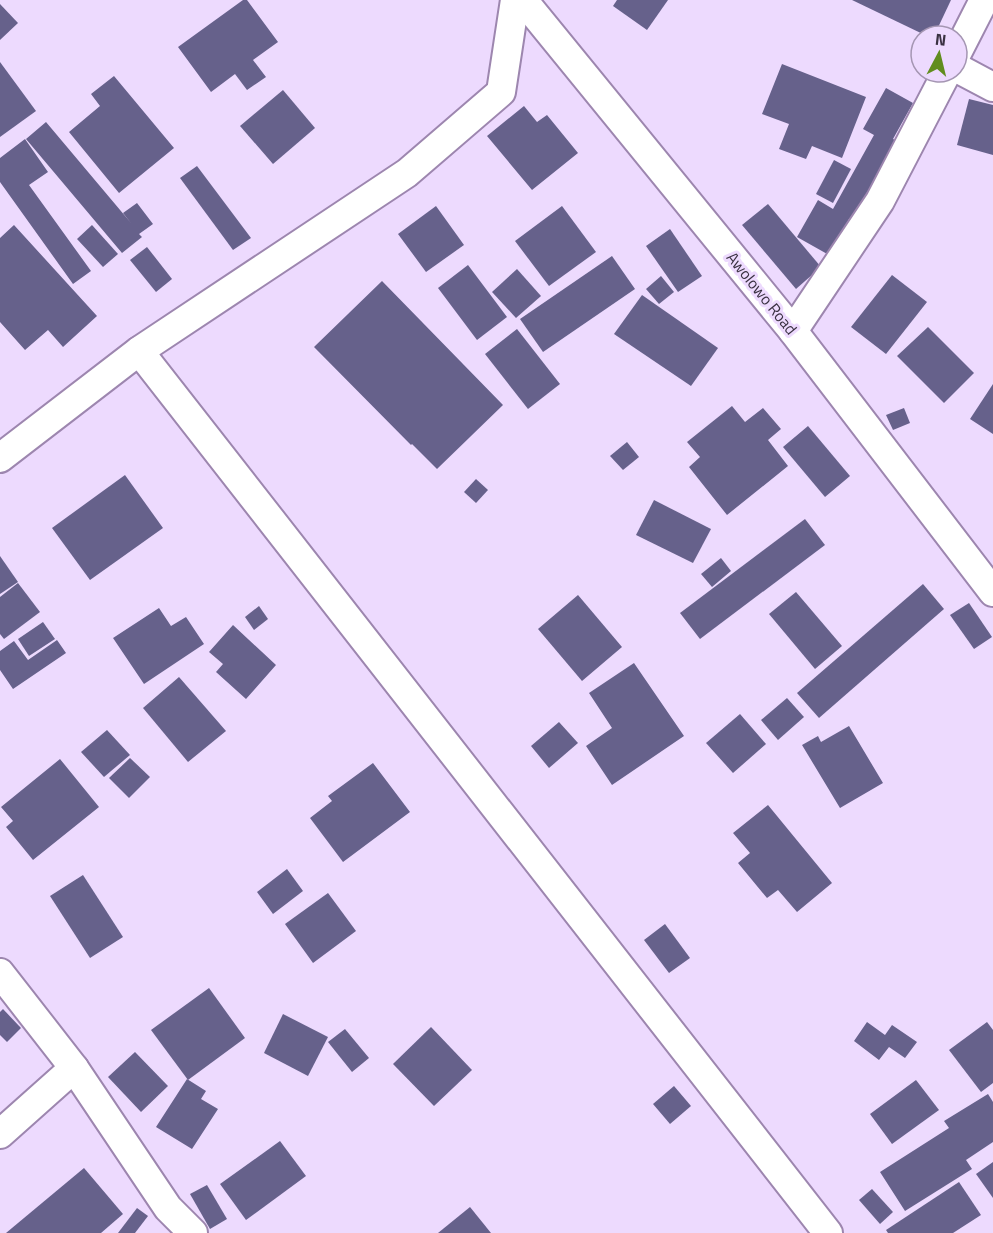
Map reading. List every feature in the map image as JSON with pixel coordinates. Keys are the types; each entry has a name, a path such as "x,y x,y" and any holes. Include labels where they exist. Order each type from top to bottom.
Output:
{"street":[{"path":"0,458 139,351 407,173 501,92 515,0"},
{"name":"Awolowo Road","path":"523,0 793,331 993,592"},
{"path":"969,29 984,0"},
{"path":"969,74 993,87"},
{"path":"793,331 879,201 941,84"},
{"path":"139,351 828,1233"},
{"path":"0,973 74,1068 168,1208 193,1233"},
{"path":"0,1134 74,1068"}],"building":[{"path":"243,0 247,0 278,42 253,60 266,77 247,90 235,74 211,92 178,47"},
{"path":"617,0 668,0 647,30 613,6"},
{"path":"852,0 951,0 940,24 909,24 909,27"},
{"path":"0,4 18,23 0,40"},
{"path":"0,62 36,111 0,137"},
{"path":"782,64 866,97 842,158 812,146 806,159 779,149 789,124 762,114"},
{"path":"114,76 174,148 119,193 69,132 100,106 91,94"},
{"path":"886,88 913,103 893,139 897,141 852,221 849,219 829,255 797,237 818,200 833,209 874,135 863,129"},
{"path":"283,90 315,128 273,164 240,126"},
{"path":"969,99 993,105 993,155 957,145"},
{"path":"524,106 537,122 547,115 578,153 532,190 487,136"},
{"path":"46,122 131,223 123,213 137,203 153,224 139,234 142,237 122,253 26,139"},
{"path":"25,139 48,172 29,185 91,271 73,284 0,182 0,158"},
{"path":"834,160 851,169 833,203 816,194"},
{"path":"197,166 251,238 233,250 180,178"},
{"path":"768,204 821,267 796,289 742,225"},
{"path":"436,206 464,245 426,272 398,234"},
{"path":"562,206 596,252 549,286 515,241"},
{"path":"14,225 97,316 63,347 48,330 25,350 0,322 0,238"},
{"path":"92,225 118,254 103,267 77,239"},
{"path":"670,229 702,276 678,292 646,246"},
{"path":"147,247 172,279 156,292 130,260"},
{"path":"612,256 635,289 543,352 520,319"},
{"path":"468,265 507,317 477,340 438,288"},
{"path":"517,269 541,296 516,318 492,292"},
{"path":"892,275 927,302 886,354 851,327"},
{"path":"661,276 674,292 659,304 646,289"},
{"path":"382,281 503,405 437,469 314,347"},
{"path":"642,295 718,348 691,386 614,334"},
{"path":"928,327 974,373 944,403 897,356"},
{"path":"517,329 560,384 528,409 485,354"},
{"path":"993,384 993,434 970,419"},
{"path":"732,406 745,422 763,408 781,429 768,440 788,466 727,515 689,467 700,457 687,442"},
{"path":"904,408 910,423 893,430 886,415"},
{"path":"808,426 850,476 825,497 783,447"},
{"path":"627,442 639,457 623,470 610,456"},
{"path":"125,475 163,528 90,580 52,528"},
{"path":"476,479 488,490 476,503 464,492"},
{"path":"654,500 711,529 693,563 636,535"},
{"path":"805,519 825,545 700,639 680,613"},
{"path":"0,556 18,582 0,594"},
{"path":"721,558 731,571 712,587 701,574"},
{"path":"18,583 40,612 4,639 0,634 0,597"},
{"path":"923,584 944,609 819,718 797,693"},
{"path":"796,592 842,646 815,669 769,614"},
{"path":"578,595 622,647 582,681 538,629"},
{"path":"969,603 992,637 974,649 950,615"},
{"path":"259,606 268,619 254,630 245,617"},
{"path":"159,608 171,626 186,617 204,644 144,684 113,638"},
{"path":"43,622 55,639 29,656 18,639"},
{"path":"233,625 276,665 246,699 216,672 223,664 209,652"},
{"path":"57,640 66,653 13,689 0,670 0,651 14,641 28,660"},
{"path":"634,663 684,736 612,785 586,746 612,728 589,693"},
{"path":"179,677 226,731 188,762 143,708"},
{"path":"787,698 804,717 778,740 761,720"},
{"path":"740,714 766,744 733,773 706,743"},
{"path":"559,722 578,743 549,768 531,746"},
{"path":"849,726 883,783 840,808 802,745 818,736 821,742"},
{"path":"107,730 130,755 104,777 81,752"},
{"path":"130,758 150,777 129,798 109,778"},
{"path":"60,759 99,807 33,860 6,827 13,821 1,807"},
{"path":"373,763 410,812 343,862 310,818 332,801 328,796"},
{"path":"768,805 832,883 797,912 778,890 767,898 738,863 750,853 733,833"},
{"path":"287,869 303,891 273,914 257,892"},
{"path":"83,875 123,937 90,958 50,896"},
{"path":"328,893 356,931 313,963 285,924"},
{"path":"665,924 690,958 669,973 644,940"},
{"path":"209,988 245,1038 188,1080 151,1030"},
{"path":"3,1009 21,1028 7,1042 0,1035 0,1012"},
{"path":"283,1014 328,1037 308,1076 264,1053"},
{"path":"867,1022 885,1035 892,1025 917,1042 905,1058 889,1047 879,1060 854,1041"},
{"path":"987,1022 993,1030 993,1083 981,1092 949,1050"},
{"path":"431,1027 472,1070 434,1106 393,1064"},
{"path":"345,1029 369,1058 352,1072 328,1042"},
{"path":"135,1052 168,1086 141,1112 108,1077"},
{"path":"187,1079 206,1091 201,1099 218,1109 192,1149 156,1127"},
{"path":"916,1080 939,1110 892,1144 870,1114"},
{"path":"674,1086 691,1106 670,1124 653,1104"},
{"path":"988,1094 993,1102 993,1142 966,1160 972,1169 905,1211 880,1172 949,1128 944,1121"},
{"path":"280,1141 306,1176 246,1220 220,1184"},
{"path":"993,1162 993,1198 976,1174"},
{"path":"84,1168 123,1214 101,1233 6,1233"},
{"path":"959,1182 981,1215 953,1233 888,1233 886,1230"},
{"path":"207,1185 227,1219 210,1229 190,1194"},
{"path":"872,1189 893,1212 880,1224 859,1200"},
{"path":"470,1207 491,1233 438,1233"},
{"path":"137,1208 148,1216 135,1233 118,1233"}]}
